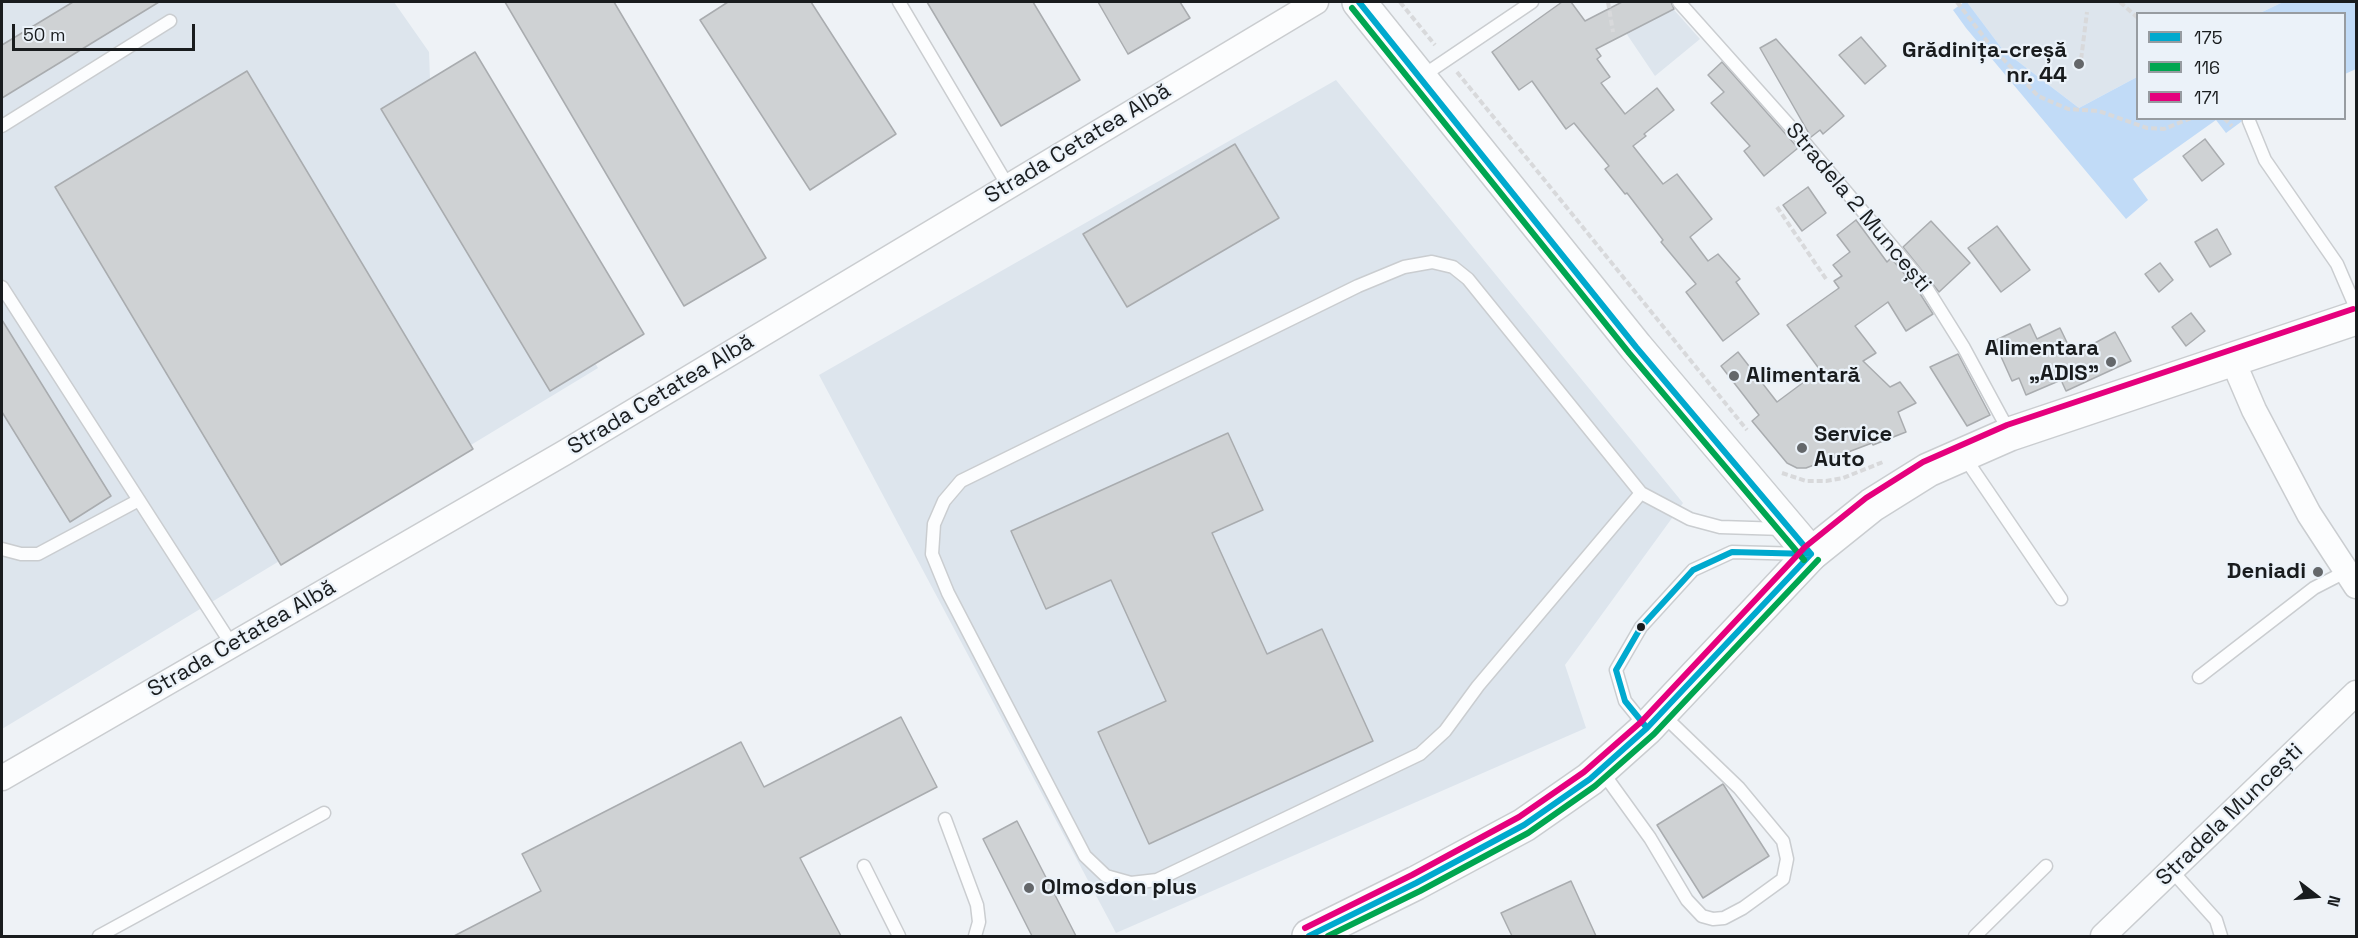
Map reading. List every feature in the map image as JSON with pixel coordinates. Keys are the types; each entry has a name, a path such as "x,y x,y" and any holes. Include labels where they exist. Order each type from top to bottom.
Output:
{"main road":[{"path":"1359,2 1636,347 1811,554"},
{"path":"1309,936 1416,883 1524,825 1602,770 1654,720 1811,554 1872,505 1928,470 2010,434 2356,318"}],"street":[{"name":"Strada Cetatea Albă","path":"2,778 564,453 1316,2"},
{"path":"2233,361 2254,410 2309,514 2352,579"},
{"name":"Stradela Muncești","path":"2103,936 2356,693"}],"lane":[{"path":"899,2 1008,186"},
{"path":"1420,78 1532,2"},
{"name":"Stradela 2 Muncești","path":"1679,2 1805,143 1924,284 1964,348 2010,434"},
{"path":"2,126 170,21"},
{"path":"2249,121 2265,160 2337,264 2356,308"},
{"path":"1641,493 1478,686 1445,731 1420,754 1157,880 1131,883 1106,876 1085,856 948,593 932,554 934,524 944,501 961,482 1358,286 1404,267 1432,262 1454,267 1468,279 1641,493 1690,519 1720,527 1790,529"},
{"path":"2,287 232,645"},
{"path":"1962,454 2061,599"},
{"path":"3,547 21,554 38,554 139,500"},
{"path":"1602,770 1650,838 1687,900 1702,916 1713,919 1724,918 1743,908 1783,879 1787,859 1784,842 1739,788 1654,720 1625,701 1616,670 1641,627 1693,570 1732,552 1811,554"},
{"path":"2199,677 2314,588 2352,579"},
{"path":"99,936 324,813"},
{"path":"945,819 977,905 979,922 975,936"},
{"path":"864,866 899,936"},
{"path":"1976,936 2046,866"},
{"path":"2172,871 2216,920 2221,936"}],"path":[{"path":"1400,2 1751,436"},
{"path":"1608,2 1613,32"},
{"path":"1957,2 1990,45 2038,96 2068,109 2099,111 2147,128 2164,129 2186,120"},
{"path":"2120,2 2136,16"},
{"path":"2080,69 2086,12"},
{"path":"1777,207 1826,279"},
{"path":"1781,473 1806,481 1826,481 1843,478 1886,461"}],"shaded area":[{"path":"2,2 394,2 429,52 430,79 598,368 2,729"},
{"path":"1622,2 1667,2 1700,39 1655,76 1626,33 1612,7"},
{"name":"Grădinița-creșă nr. 44","path":"1967,2 2283,2 2262,12 2136,12 2136,78 2079,108 2003,50"},
{"path":"1967,2 2003,50 2079,108 2136,78 2136,120 2216,120 2133,179 2148,200 2126,219 1953,10"},
{"path":"2283,2 2356,2 2356,69 2346,74 2346,12 2262,12"},
{"path":"1336,80 1683,503 1565,665 1586,728 1116,933 819,375"},
{"path":"2216,120 2244,120 2226,133"}],"building":[{"path":"73,2 159,2 2,98 2,45"},
{"path":"505,2 614,2 766,258 684,306"},
{"path":"728,2 811,2 896,134 810,190 700,20"},
{"path":"927,2 1033,2 1080,80 1001,126"},
{"path":"1098,2 1180,2 1190,18 1128,54"},
{"path":"1562,2 1571,2 1585,21 1622,2 1671,2 1674,9 1596,49 1601,56 1597,59 1610,77 1601,83 1625,114 1657,88 1674,110 1633,146 1663,184 1677,174 1712,219 1690,237 1708,261 1718,254 1740,279 1736,282 1759,314 1723,341 1686,292 1696,284 1661,242 1663,240 1627,193 1625,194 1605,169 1609,166 1574,123 1566,129 1532,81 1519,90 1492,52"},
{"path":"1861,37 1886,66 1865,84 1839,55"},
{"path":"1776,39 1844,116 1823,134 1820,130 1811,137 1760,48"},
{"path":"475,52 644,334 550,391 381,109"},
{"path":"1722,62 1798,148 1764,176 1744,151 1750,146 1711,103 1724,92 1708,75"},
{"path":"247,71 473,449 281,565 55,187"},
{"path":"2205,139 2224,164 2202,181 2183,156"},
{"path":"1235,144 1279,218 1127,307 1083,234"},
{"path":"1808,187 1826,213 1802,231 1783,205"},
{"path":"1856,220 1887,262 1891,258 1917,289 1933,314 1906,331 1888,302 1855,326 1876,353 1863,361 1890,387 1900,382 1916,403 1898,412 1906,432 1806,468 1797,468 1787,463 1752,421 1759,415 1721,366 1738,352 1777,402 1820,370 1787,325 1839,288 1834,281 1842,276 1833,265 1850,252 1837,235"},
{"path":"1931,221 1970,263 1939,292 1903,247"},
{"path":"1997,226 2030,270 2001,292 1968,248"},
{"path":"2217,229 2231,254 2210,267 2195,242"},
{"path":"2160,263 2173,280 2159,292 2145,274"},
{"path":"2191,313 2205,331 2186,346 2172,327"},
{"path":"2,320 111,496 70,522 2,412"},
{"path":"2030,324 2037,339 2060,328 2073,355 2115,332 2131,361 2066,391 2061,380 2026,395 2019,378 2012,381 1994,341"},
{"path":"1958,354 1990,415 1967,426 1930,367"},
{"path":"1228,433 1263,510 1212,533 1267,654 1322,629 1373,741 1149,844 1098,732 1166,701 1111,580 1046,609 1011,531"},
{"path":"901,717 937,787 800,858 841,936 454,936 541,891 522,854 741,742 764,787"},
{"path":"1723,784 1769,856 1703,898 1657,825"},
{"name":"Olmosdon plus","path":"1017,821 1076,936 1032,936 983,839"},
{"path":"1571,881 1596,936 1512,936 1501,913"}],"transit line":[{"name":"175","path":"1359,2 1636,347 1811,554"},
{"name":"116","path":"1352,8 1629,353 1804,560"},
{"name":"171","path":"1305,928 1412,875 1519,817 1584,772 1641,722 1805,547 1866,498 1923,462 2007,425 2353,309"},
{"name":"175","path":"1647,728 1625,701 1616,670 1641,627 1693,570 1732,552 1811,554"},
{"name":"175","path":"1309,936 1416,883 1524,825 1590,779 1647,728 1811,554"},
{"name":"116","path":"1328,936 1420,891 1528,833 1595,786 1654,734 1818,560"}],"place":[{"name":"Grădinița-creșă nr. 44","path":"2079,64"},
{"name":"Alimentara „ADIS”","path":"2111,362"},
{"name":"Alimentară","path":"1734,376"},
{"name":"Service Auto","path":"1802,448"},
{"name":"Deniadi","path":"2318,572"},
{"name":"Olmosdon plus","path":"1029,888"}]}
